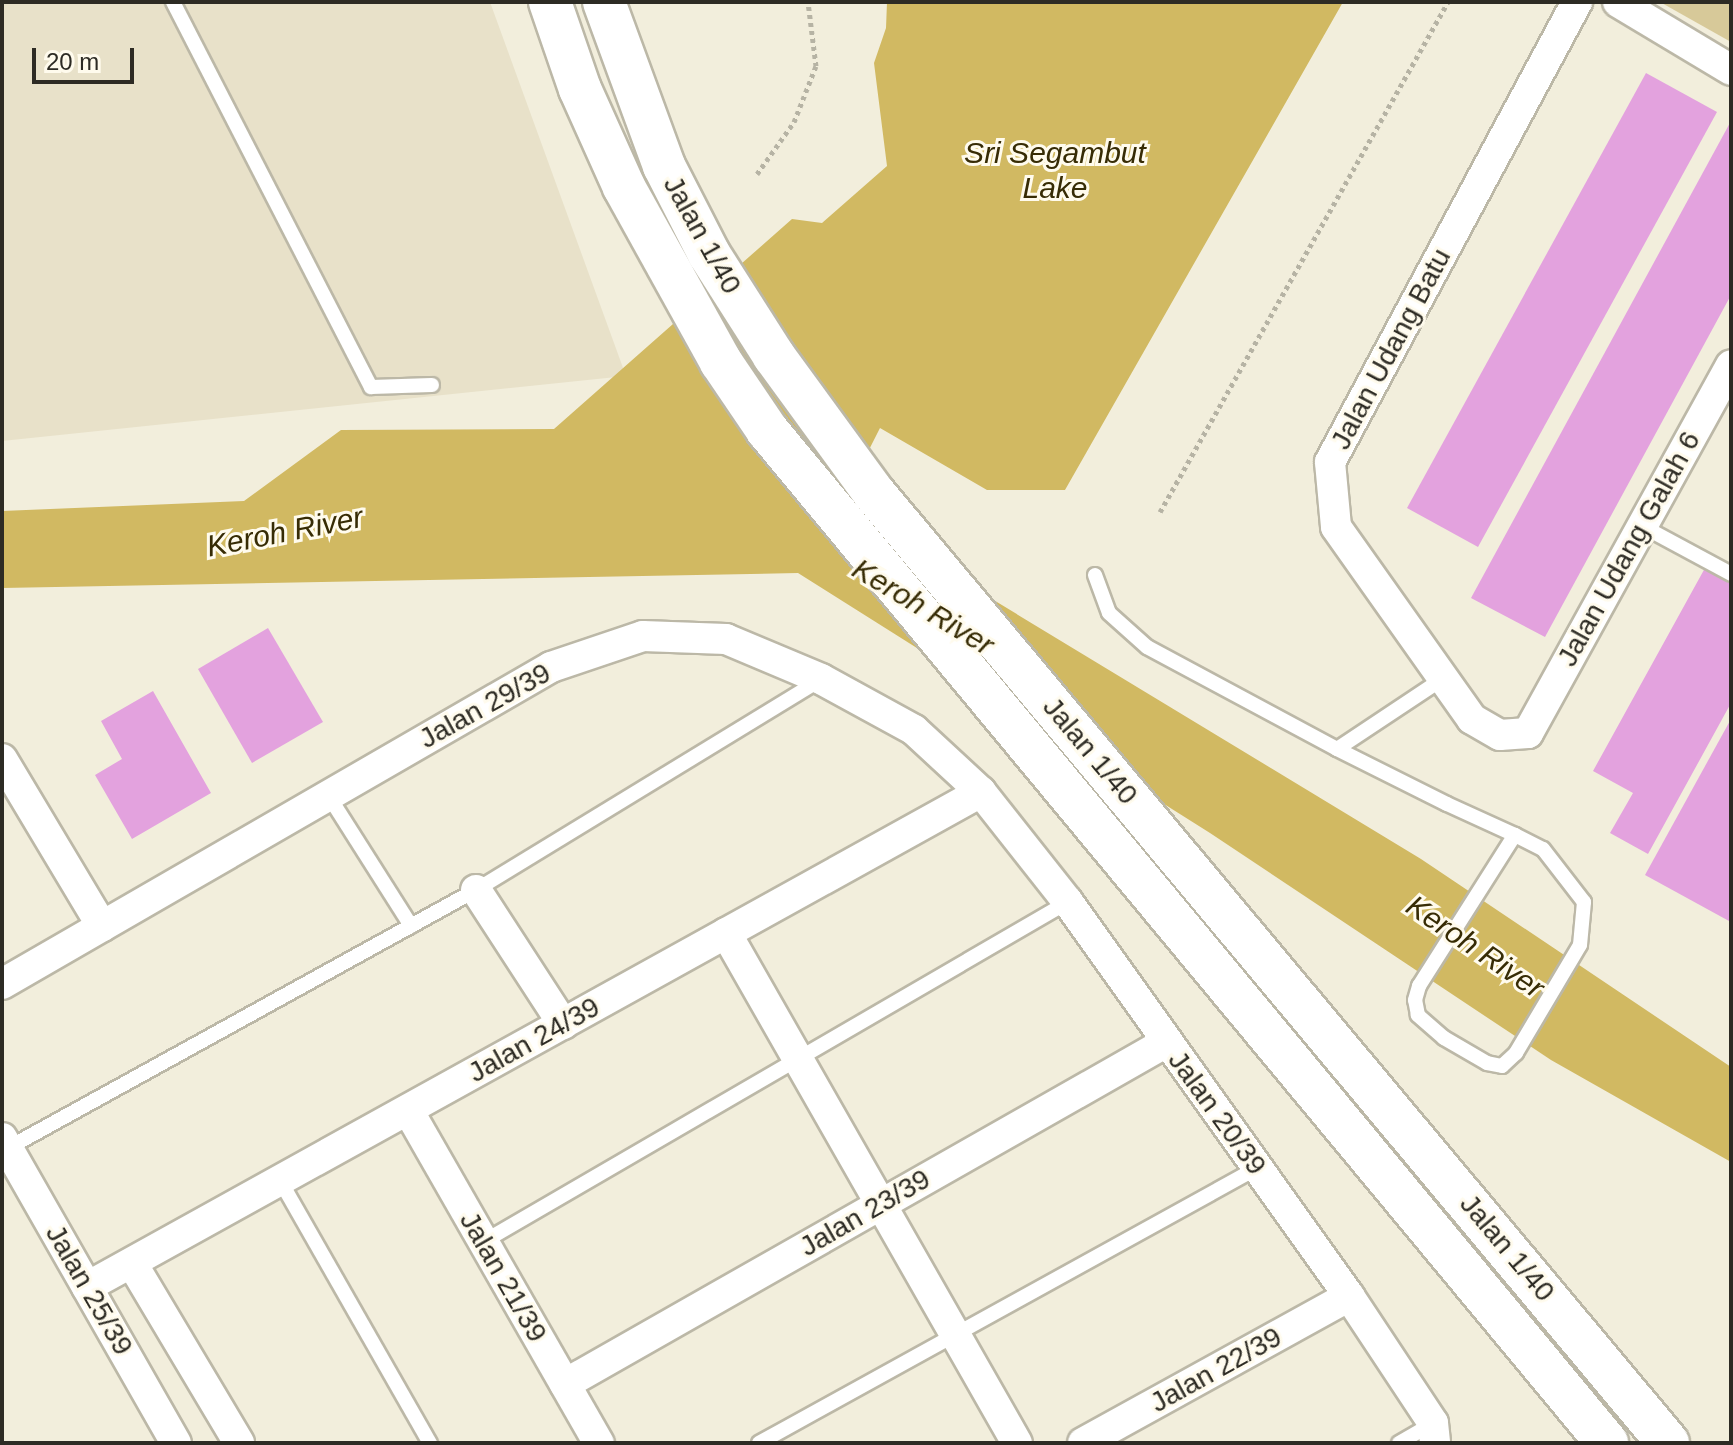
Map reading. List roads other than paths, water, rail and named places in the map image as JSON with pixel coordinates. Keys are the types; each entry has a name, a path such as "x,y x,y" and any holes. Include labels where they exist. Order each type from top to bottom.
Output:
{"main road":[{"name":"Jalan 1/40","path":"550,2 580,89 624,187 714,351 767,430 1139,883 1607,1443"},
{"name":"Jalan 1/40","path":"604,2 664,166 709,254 774,356 874,493 1668,1443"}],"street":[{"name":"Jalan Udang Batu","path":"1528,733 1500,735 1472,719 1336,527 1330,462 1577,2"},
{"path":"1618,2 1731,70"},
{"name":"Jalan Udang Galah 6","path":"1528,733 1731,365"},
{"name":"Jalan 29/39","path":"2,984 551,667 643,636 726,639 821,679 914,730 981,792"},
{"path":"2,759 11,794 102,926"},
{"name":"Jalan 20/39","path":"981,792 1068,902 1165,1043 1349,1296 1434,1433"},
{"name":"Jalan 24/39","path":"87,1287 133,1265 981,792"},
{"path":"476,890 563,1024"},
{"path":"726,933 1017,1443"},
{"name":"Jalan 23/39","path":"565,1384 1165,1043"},
{"name":"Jalan 21/39","path":"408,1110 599,1443"},
{"name":"Jalan 25/39","path":"5,1143 176,1443"},
{"name":"Jalan 25/39","path":"133,1265 239,1443"},
{"name":"Jalan 22/39","path":"1083,1443 1349,1296"}],"lane":[{"path":"173,2 371,387 432,385"},
{"path":"1642,526 1731,574"},
{"path":"1095,575 1109,613 1147,647 1337,749 1543,849 1584,902 1580,945 1516,1053 1502,1066 1487,1063 1444,1038 1418,1015 1419,986 1514,836"},
{"path":"1337,749 1444,678"},
{"path":"5,1143 476,890 821,679"},
{"path":"328,795 411,926"},
{"path":"483,1242 1068,902"},
{"path":"759,1443 1257,1168"},
{"path":"281,1182 430,1443"},
{"path":"1399,1443 1434,1433"}],"water":[{"path":"887,2 1343,2 1065,490 987,490 880,428 840,507 1421,859 1731,1067 1731,1162 1551,1060 1210,833 798,573 2,588 2,511 244,501 341,430 554,429 792,219 822,223 887,166 874,63 886,28"}],"water label":[{"name":"Sri Segambut Lake","path":"1055,170"},
{"name":"Keroh River","path":"285,532"},
{"name":"Keroh River","path":"923,607"},
{"name":"Keroh River","path":"1475,947"}]}
